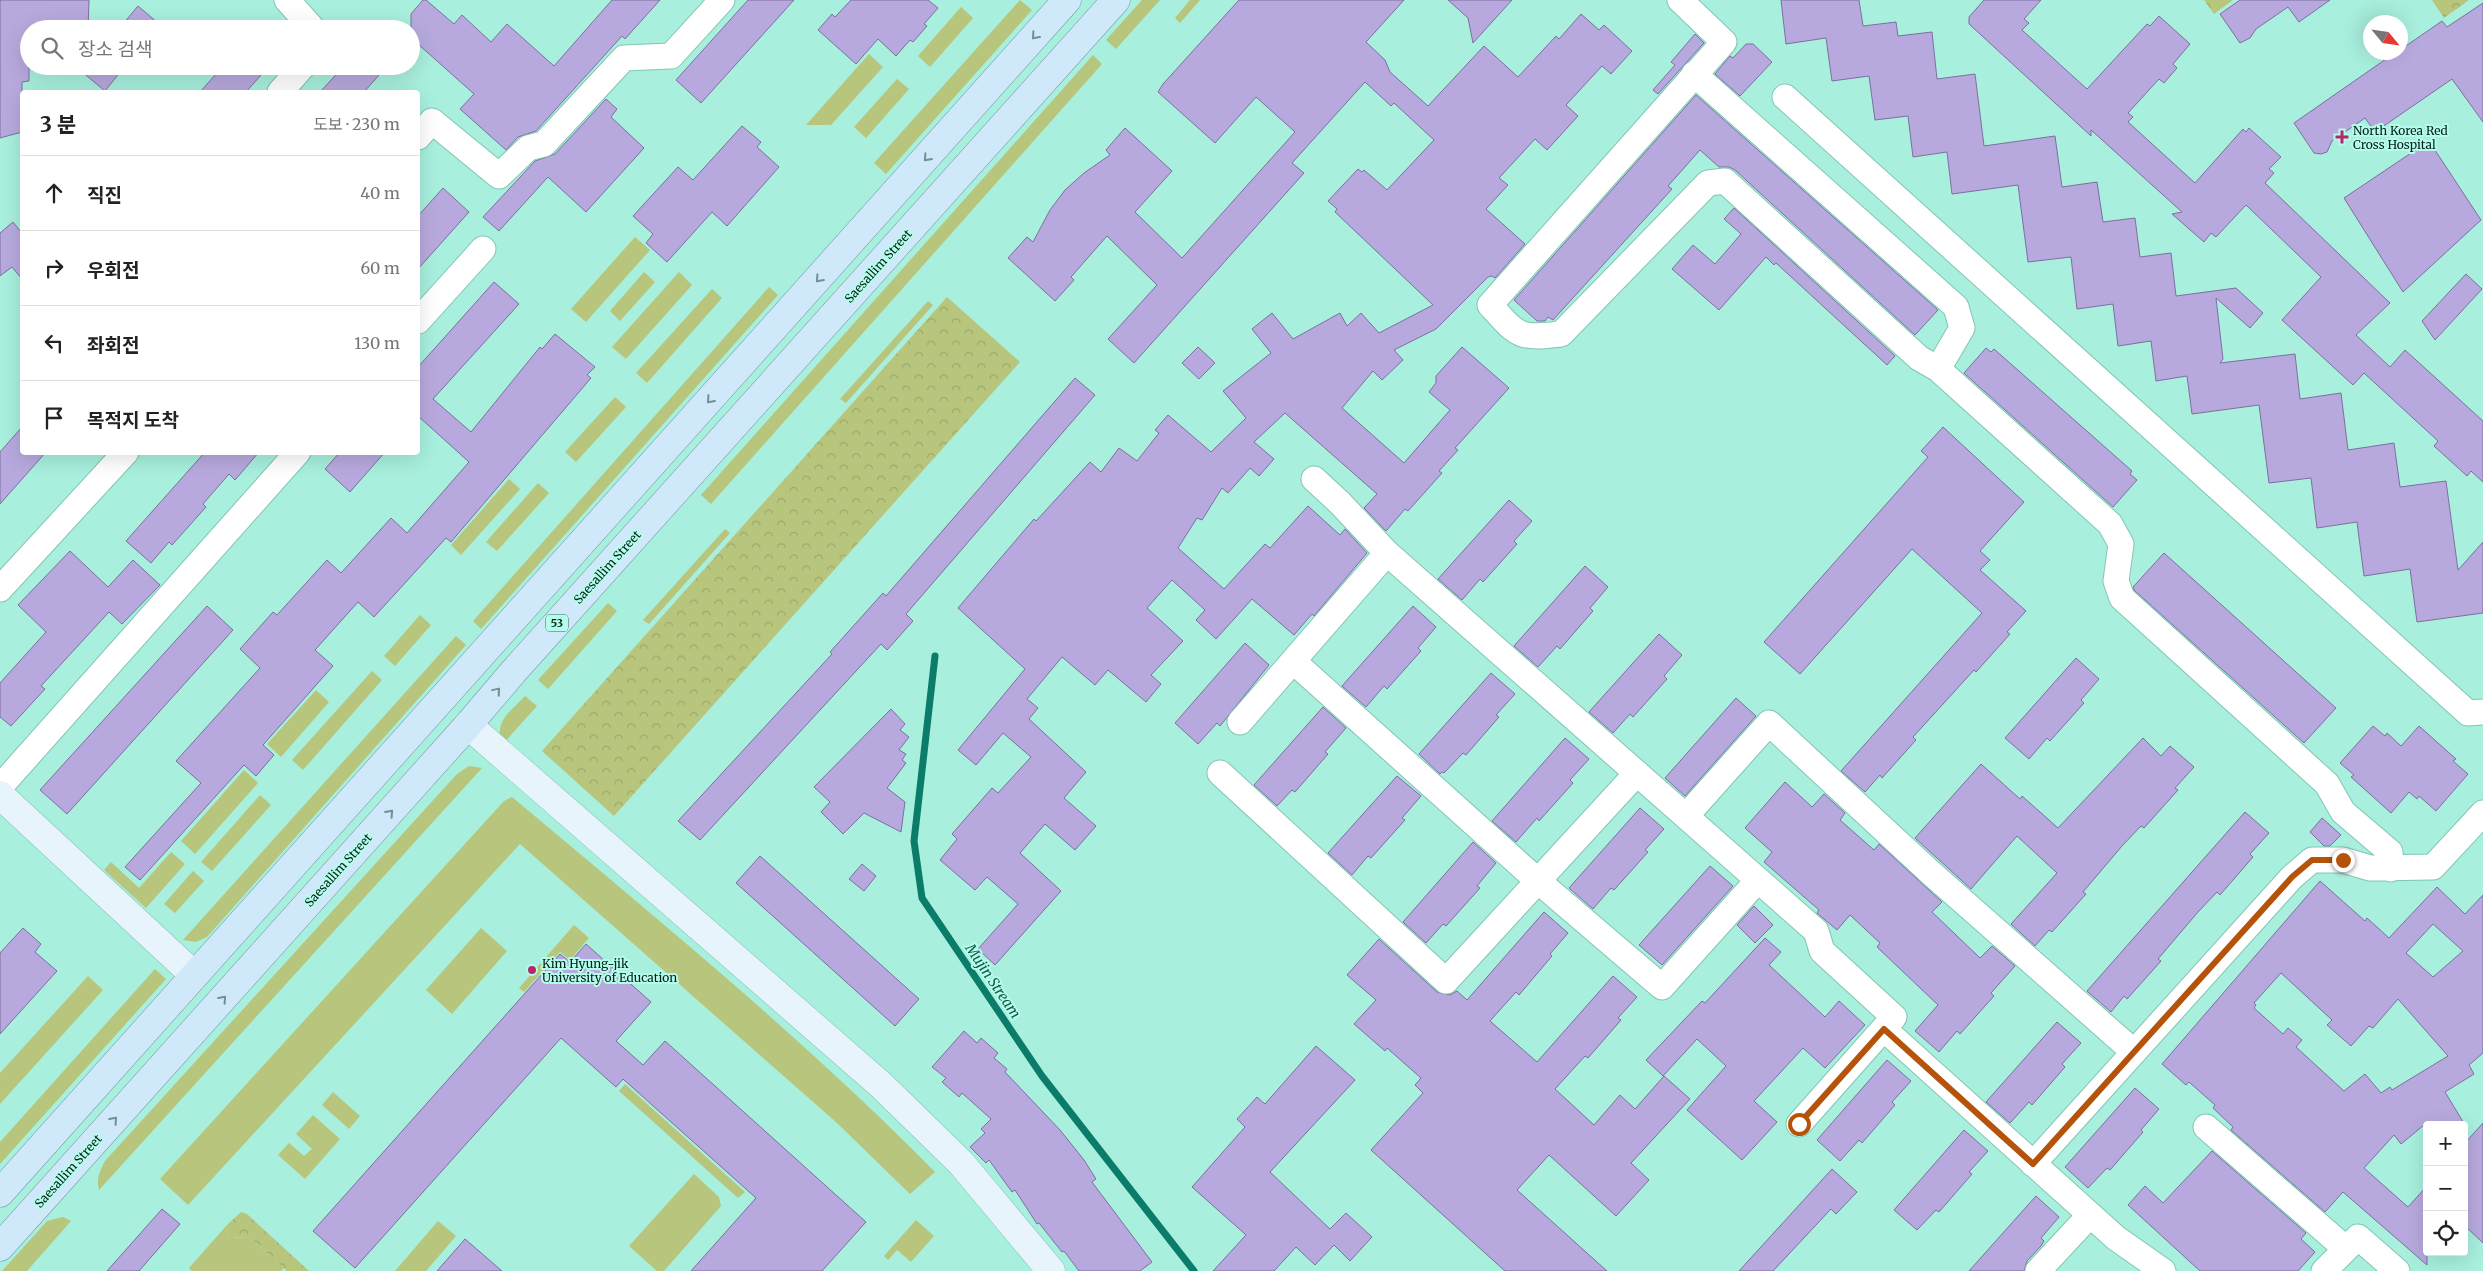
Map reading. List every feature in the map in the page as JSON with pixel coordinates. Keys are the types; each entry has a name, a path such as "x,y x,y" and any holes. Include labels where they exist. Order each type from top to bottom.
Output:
{"main road":[{"path":"0,1193 502,634 1067,0"},
{"name":"Saesallim Street","path":"0,1247 1116,0"}],"street":[{"path":"287,0 305,20"},
{"path":"420,135 432,121 499,176 528,148 544,144 624,58 671,56 722,0"},
{"path":"1680,0 1724,42 1490,305 1515,333 1532,337 1561,334 1708,183 1725,181 1919,358 1938,369 2110,524 2121,544 2116,582 2122,598 2327,784 2343,812 2390,852 2391,869"},
{"path":"1694,74 1956,307 1962,328 1938,369"},
{"path":"282,90 295,75"},
{"path":"1785,97 2468,713 2483,712"},
{"path":"420,319 483,249"},
{"path":"0,589 123,455"},
{"path":"0,787 295,455"},
{"path":"1314,479 1340,503 1387,553 1816,931 1822,951 1894,1016 1799,1124"},
{"path":"1240,722 1387,553"},
{"path":"1293,661 1538,881 1662,987 1758,880"},
{"path":"1686,816 1769,723 1932,874 2134,1052"},
{"path":"468,725 881,1085 960,1164 1051,1271"},
{"path":"1220,774 1446,981 1637,773"},
{"path":"0,795 194,975"},
{"path":"2033,1164 2292,877 2312,860 2343,860 2370,868 2433,867 2483,813"},
{"path":"1884,1029 2116,1238 2163,1271"},
{"path":"2206,1127 2346,1249"},
{"path":"2038,1271 2090,1215"},
{"path":"2324,1271 2358,1237 2397,1271"}],"green space":[{"path":"1020,0 1032,10 886,174 874,163"},
{"path":"1142,0 1160,0 1116,49 1106,40"},
{"path":"1190,0 1200,0 1180,23 1175,18"},
{"path":"2204,0 2233,0 2214,14"},
{"path":"2432,0 2469,0 2444,18"},
{"path":"961,7 973,18 930,67 918,56"},
{"path":"869,54 883,67 831,125 806,125"},
{"path":"1093,55 1102,64 711,504 701,495"},
{"path":"897,79 909,89 866,138 854,127"},
{"path":"635,237 650,250 586,322 571,309"},
{"path":"644,272 655,282 620,321 610,311"},
{"path":"679,272 692,285 626,359 612,347"},
{"path":"769,287 778,295 481,629 473,621"},
{"path":"712,289 722,298 647,383 636,373"},
{"path":"947,297 1020,362 614,816 542,751"},
{"path":"928,301 933,305 846,403 840,399"},
{"path":"615,397 626,407 576,462 565,452"},
{"path":"509,479 520,489 461,555 451,545"},
{"path":"538,483 549,493 497,551 486,542"},
{"path":"725,529 730,533 649,624 643,620"},
{"path":"608,603 617,611 548,689 538,680"},
{"path":"420,615 431,625 395,666 384,656"},
{"path":"456,636 466,645 207,937 196,942 183,940"},
{"path":"372,671 382,680 303,770 292,760"},
{"path":"316,690 329,702 281,757 267,744"},
{"path":"525,696 537,706 502,745 500,730 504,718"},
{"path":"469,766 482,768 99,1190 98,1178 105,1161 457,774"},
{"path":"244,770 258,783 195,854 181,841"},
{"path":"260,795 271,805 212,871 201,862"},
{"path":"512,797 728,979 833,1073 935,1172 910,1194 837,1123 520,844 188,1205 160,1179 504,801"},
{"path":"171,852 185,864 146,908 104,870 111,862 139,888"},
{"path":"193,871 204,881 175,913 164,904"},
{"path":"574,925 589,938 570,960 560,952 524,992 519,988"},
{"path":"481,928 507,951 452,1014 426,990"},
{"path":"155,969 166,979 0,1164 0,1142"},
{"path":"88,976 103,990 0,1104 0,1073"},
{"path":"625,1084 745,1192 738,1198 619,1091"},
{"path":"333,1092 360,1116 349,1129 322,1105"},
{"path":"313,1115 340,1139 305,1179 278,1155 289,1143 304,1156 312,1149 296,1134"},
{"path":"694,1174 719,1197 721,1206 664,1271 657,1271 629,1246"},
{"path":"241,1212 247,1214 309,1271 287,1271 249,1237 228,1238 227,1225"},
{"path":"63,1217 71,1221 27,1271 2,1271 47,1221"},
{"path":"916,1220 934,1236 911,1262 897,1250 888,1260 884,1256"},
{"path":"438,1221 456,1236 426,1271 395,1271"},
{"path":"227,1225 228,1238 249,1237 284,1268 281,1271 192,1271 189,1268"}],"building":[{"path":"0,0 89,0 88,20 20,20 20,75 29,75 29,81 22,82 22,90 20,90 20,133 0,138"},
{"path":"423,0 426,0 454,24 462,15 491,42 507,24 554,66 612,0 660,0 625,39 622,36 536,131 518,137 506,150 460,109 474,94 420,46 420,20 411,20 411,14"},
{"path":"748,0 794,0 701,103 676,80"},
{"path":"851,0 928,0 938,8 924,24 927,26 913,42 910,40 896,56 878,39 856,64 818,30 832,14 835,17"},
{"path":"1239,0 1404,0 1366,42 1385,60 1390,72 1428,106 1484,46 1518,77 1556,36 1559,39 1581,14 1599,30 1604,25 1632,51 1611,74 1602,66 1566,105 1578,116 1547,150 1535,139 1499,178 1508,185 1486,209 1525,244 1495,278 1492,276 1488,277 1436,329 1394,350 1403,360 1382,380 1373,371 1342,408 1404,463 1450,410 1429,392 1436,383 1436,376 1462,347 1509,388 1455,448 1458,450 1439,471 1442,473 1408,511 1405,509 1386,531 1364,508 1377,494 1285,413 1254,442 1274,459 1259,476 1250,468 1228,493 1222,488 1202,520 1197,518 1178,548 1224,589 1265,544 1270,548 1308,506 1340,535 1345,529 1367,553 1314,616 1312,614 1294,635 1252,599 1216,639 1196,620 1205,610 1172,580 1147,608 1183,641 1151,675 1161,684 1146,702 1108,670 1095,685 1062,657 1027,699 1038,708 1029,719 1086,772 1064,798 1096,826 1075,850 1045,824 1020,853 1061,891 995,965 978,949 1018,904 987,877 975,890 940,860 957,839 952,834 992,788 998,793 1031,757 1003,733 976,765 958,750 1025,669 958,608 1034,519 1036,521 1090,462 1101,472 1119,448 1137,461 1159,433 1155,430 1168,415 1211,452 1246,418 1223,391 1271,353 1252,329 1272,313 1293,339 1340,313 1347,326 1361,313 1379,333 1433,305 1335,212 1337,209 1328,201 1358,169 1362,172 1364,170 1387,190 1434,140 1394,103 1391,106 1365,82 1292,163 1304,173 1134,363 1108,339 1157,285 1107,236 1071,277 1074,280 1055,301 1008,258 1027,237 1033,242 1050,210 1065,190 1084,173 1110,155 1106,150 1125,128 1172,171 1135,212 1182,258 1295,132 1256,97 1215,143 1158,92 1163,84"},
{"path":"1448,0 1512,0 1473,43 1468,18"},
{"path":"1781,0 1859,0 1863,26 1896,22 1898,36 1932,32 1937,79 1975,74 1984,146 2055,136 2062,187 2097,182 2103,222 2135,218 2140,257 2171,253 2176,296 2236,288 2263,313 2250,328 2216,298 2223,359 2220,363 2295,354 2300,399 2341,393 2348,450 2394,443 2400,487 2446,481 2458,570 2483,542 2483,613 2417,622 2410,569 2364,576 2357,522 2317,528 2311,478 2269,483 2259,405 2192,414 2187,376 2156,381 2151,341 2118,346 2113,304 2077,309 2071,257 2028,262 2018,185 1952,194 1947,152 1913,157 1908,116 1875,120 1869,76 1832,81 1826,38 1786,44"},
{"path":"1984,0 2041,0 2024,19 2029,23 2022,30 2087,89 2147,24 2150,26 2159,16 2190,44 2173,64 2177,68 2164,83 2159,79 2128,113 2133,117 2128,122 2195,183 2243,129 2246,132 2249,128 2281,157 2269,169 2274,173 2265,183 2390,303 2356,335 2390,367 2405,350 2483,421 2483,482 2471,471 2467,476 2434,446 2438,441 2364,373 2353,385 2282,320 2321,277 2246,205 2216,237 2211,233 2204,242 2172,214 2182,212 2091,130 2091,136 1969,24 1969,17"},
{"path":"2240,0 2330,0 2299,22 2288,7 2256,29 2250,38 2240,43 2220,14"},
{"path":"2483,3 2483,122 2452,79 2375,132 2365,118 2332,141 2327,152 2321,154 2314,153 2294,123 2385,60 2408,60 2408,44 2442,21 2447,27"},
{"path":"138,6 154,20 126,20"},
{"path":"1695,34 1704,43 1658,94 1653,90 1675,65 1671,62"},
{"path":"1746,44 1753,44 1772,62 1740,96 1715,74 1730,56 1733,58"},
{"path":"86,75 118,75 104,90"},
{"path":"215,75 261,75 248,90 202,90"},
{"path":"336,75 379,75 366,90 322,90"},
{"path":"1696,95 1938,310 1915,335 1735,170 1729,167 1719,167 1700,150 1668,186 1672,189 1553,320 1548,317 1545,321 1537,321 1514,300"},
{"path":"606,99 617,109 611,117 644,148 586,212 548,177 499,231 483,217 535,161 555,154"},
{"path":"742,126 761,142 757,147 779,167 727,226 712,212 667,262 646,243 653,234 633,216 678,167 693,180"},
{"path":"2429,141 2481,220 2403,292 2344,198"},
{"path":"443,188 469,212 420,267 420,214"},
{"path":"1734,208 1895,356 1887,365 1776,263 1774,265 1766,257 1719,310 1672,269 1693,245 1715,264 1741,234 1724,219"},
{"path":"13,222 20,231 20,277 12,267 0,276 0,233"},
{"path":"2466,274 2482,289 2435,340 2422,321"},
{"path":"494,282 519,304 433,399 471,432 540,347 542,349 555,334 595,367 587,375 591,378 451,542 446,538 374,617 358,602 315,650 333,666 263,745 274,755 256,776 244,765 140,880 125,867 201,783 176,761 260,668 240,649 273,612 277,615 327,560 341,573 391,518 407,533 469,462 420,418 420,365"},
{"path":"1198,347 1215,363 1199,379 1182,363"},
{"path":"1986,348 1991,352 1994,349 2132,471 2130,474 2137,480 2113,507 1964,373"},
{"path":"1075,378 1095,395 906,614 913,621 887,650 881,644 700,840 678,821 832,654 830,652 883,593 886,596"},
{"path":"1943,427 2024,502 1980,551 1990,560 1980,570 2026,611 2007,632 2010,634 1976,672 1974,670 1913,737 1916,740 1882,778 1880,775 1865,792 1841,771 1982,613 1912,549 1800,674 1764,642 1928,457 1921,451"},
{"path":"20,429 20,455 43,455 0,504 0,452"},
{"path":"202,455 256,455 235,480 229,474 203,504 206,507 172,545 169,542 151,563 126,541"},
{"path":"337,455 382,455 350,492 325,469"},
{"path":"1509,500 1532,521 1514,541 1517,544 1483,582 1480,579 1462,600 1438,579"},
{"path":"70,551 108,587 133,560 160,585 122,624 109,612 41,686 45,689 11,726 0,717 0,683 46,632 18,605"},
{"path":"2164,553 2336,708 2304,743 2134,590 2133,587"},
{"path":"1585,566 1608,587 1590,608 1593,611 1560,649 1557,646 1538,667 1514,646"},
{"path":"207,606 233,630 67,814 40,790"},
{"path":"1413,606 1436,627 1418,648 1421,651 1387,689 1384,686 1366,707 1342,686"},
{"path":"1659,634 1682,655 1664,676 1667,679 1633,717 1630,714 1613,733 1589,712"},
{"path":"1245,643 1269,665 1220,726 1217,723 1198,744 1175,723"},
{"path":"2076,658 2099,679 2081,700 2084,703 2050,741 2047,738 2029,759 2005,738"},
{"path":"1491,673 1515,694 1496,715 1499,717 1466,755 1463,753 1444,773 1440,774 1419,754"},
{"path":"1736,698 1756,716 1685,796 1665,778"},
{"path":"1323,707 1346,728 1325,752 1328,754 1295,792 1292,790 1277,806 1254,785"},
{"path":"891,709 905,724 900,730 909,737 899,750 906,754 902,760 906,763 887,788 905,802 901,832 864,813 843,834 821,812 830,802 814,787"},
{"path":"2373,726 2385,736 2387,733 2401,746 2419,726 2456,759 2453,761 2468,774 2436,811 2419,796 2417,799 2409,792 2391,813 2351,777 2354,775 2340,763"},
{"path":"1565,738 1589,759 1570,780 1573,783 1539,821 1537,818 1516,842 1492,821"},
{"path":"2143,738 2161,756 2170,746 2194,767 2175,788 2178,790 2144,828 2141,826 2122,846 2083,892 2086,894 2052,932 2049,930 2035,946 2011,924 2057,873 2017,836 1971,889 1915,838 1981,764 2020,799 2022,796 2058,828"},
{"path":"1397,776 1421,796 1402,818 1405,820 1371,858 1368,856 1352,875 1328,853"},
{"path":"1785,782 1812,807 1824,794 1845,813 1840,820 1874,850 1879,844 1942,902 1932,912 1980,958 1992,946 2015,966 1991,993 1994,996 1960,1034 1957,1031 1939,1052 1915,1031 1938,1005 1877,947 1880,943 1850,915 1837,930 1817,913 1819,910 1764,862 1772,852 1745,828"},
{"path":"1640,808 1664,829 1645,850 1648,852 1614,890 1611,888 1593,909 1569,888"},
{"path":"2245,812 2269,833 2250,854 2253,857 2220,895 2217,892 2198,912 2158,959 2161,961 2127,999 2124,996 2111,1012 2087,991"},
{"path":"2322,818 2341,835 2330,846 2324,846 2310,832"},
{"path":"1473,842 1496,863 1477,886 1480,888 1446,926 1443,924 1426,943 1403,922"},
{"path":"760,856 919,999 895,1026 736,883"},
{"path":"862,864 876,876 864,891 849,879"},
{"path":"1710,866 1733,886 1662,965 1639,945"},
{"path":"2320,881 2365,921 2367,918 2389,938 2437,887 2465,914 2483,895 2483,1053 2469,1065 2474,1074 2445,1092 2463,1121 2423,1121 2423,1126 2401,1144 2394,1135 2364,1168 2408,1207 2423,1190 2423,1256 2427,1256 2427,1265 2343,1192 2325,1212 2231,1130 2233,1127 2213,1108 2215,1105 2189,1082 2186,1085 2162,1064","holes":["2433,924 2463,951 2433,977 2406,953","2281,973 2332,1020 2327,1025 2351,1046 2369,1026 2373,1028 2398,999 2448,1056 2392,1090 2390,1087 2381,1093 2365,1074 2344,1091 2296,1047 2302,1040 2288,1028 2283,1034 2254,1008 2256,1005 2254,1003"]},
{"path":"1754,906 1773,925 1755,943 1737,925"},
{"path":"1544,912 1568,933 1550,954 1552,956 1519,995 1516,992 1490,1021 1537,1062 1613,976 1637,997 1618,1018 1621,1020 1588,1058 1585,1056 1555,1089 1594,1125 1620,1095 1635,1109 1664,1076 1690,1099 1631,1163 1649,1180 1616,1216 1549,1155 1517,1190 1607,1271 1505,1271 1371,1150 1423,1093 1415,1085 1421,1078 1387,1048 1385,1051 1354,1024 1376,1000 1347,975 1379,939 1437,992 1450,995 1457,991 1467,1000"},
{"path":"23,928 41,944 35,952 57,971 0,1034 0,953"},
{"path":"1765,938 1781,952 1769,965 1825,1017 1839,1001 1865,1025 1825,1068 1803,1048 1754,1101 1777,1122 1742,1160 1687,1110 1726,1066 1697,1039 1663,1076 1646,1060 1702,1001 1705,1003"},
{"path":"586,944 651,1002 616,1041 643,1065 665,1041 866,1222 822,1271 691,1271 756,1198 623,1079 616,1087 561,1038 355,1268 313,1231 560,954 570,962"},
{"path":"2057,1022 2081,1043 2062,1064 2065,1067 2032,1105 2029,1102 2010,1123 1986,1102"},
{"path":"964,1031 977,1043 981,1038 998,1053 994,1058 1007,1069 1005,1072 1060,1130 1084,1160 1096,1179 1092,1182 1152,1262 1140,1271 1079,1271 1039,1223 1037,1224 1015,1190 1012,1192 989,1160 986,1163 970,1147 985,1133 981,1129 991,1119 962,1093 959,1097 942,1082 946,1078 932,1067"},
{"path":"1316,1046 1355,1080 1270,1172 1330,1229 1346,1213 1372,1237 1350,1261 1334,1245 1315,1265 1296,1247 1274,1271 1213,1271 1246,1235 1192,1187 1245,1127 1237,1119 1257,1097 1265,1104"},
{"path":"1887,1060 1911,1081 1892,1102 1895,1105 1862,1143 1859,1140 1840,1161 1817,1140"},
{"path":"2135,1088 2159,1109 2141,1130 2143,1132 2110,1170 2107,1168 2088,1188 2065,1167"},
{"path":"2483,1123 2483,1243 2468,1229 2468,1140"},
{"path":"1964,1130 1988,1151 1969,1172 1972,1174 1939,1212 1936,1210 1917,1230 1894,1210"},
{"path":"2212,1151 2306,1233 2301,1239 2315,1252 2298,1271 2200,1271 2128,1205 2145,1186 2163,1203"},
{"path":"1832,1169 1857,1192 1836,1214 1831,1209 1773,1271 1739,1271"},
{"path":"2036,1196 2059,1217 2041,1238 2044,1241 2027,1261 2024,1271 1969,1271"},
{"path":"162,1209 180,1224 139,1271 107,1271"},
{"path":"465,1239 502,1271 437,1271"}],"waterway":[{"name":"Mujin Stream","path":"935,656 914,841 922,898 1042,1076 1194,1271"}],"place":[{"name":"North Korea Red Cross Hospital","path":"2342,137"},
{"name":"Kim Hyung-jik University of Education","path":"532,970"}],"route":[{"path":"1799,1124 1884,1029 2033,1164 2292,877 2312,860 2343,860"}]}
